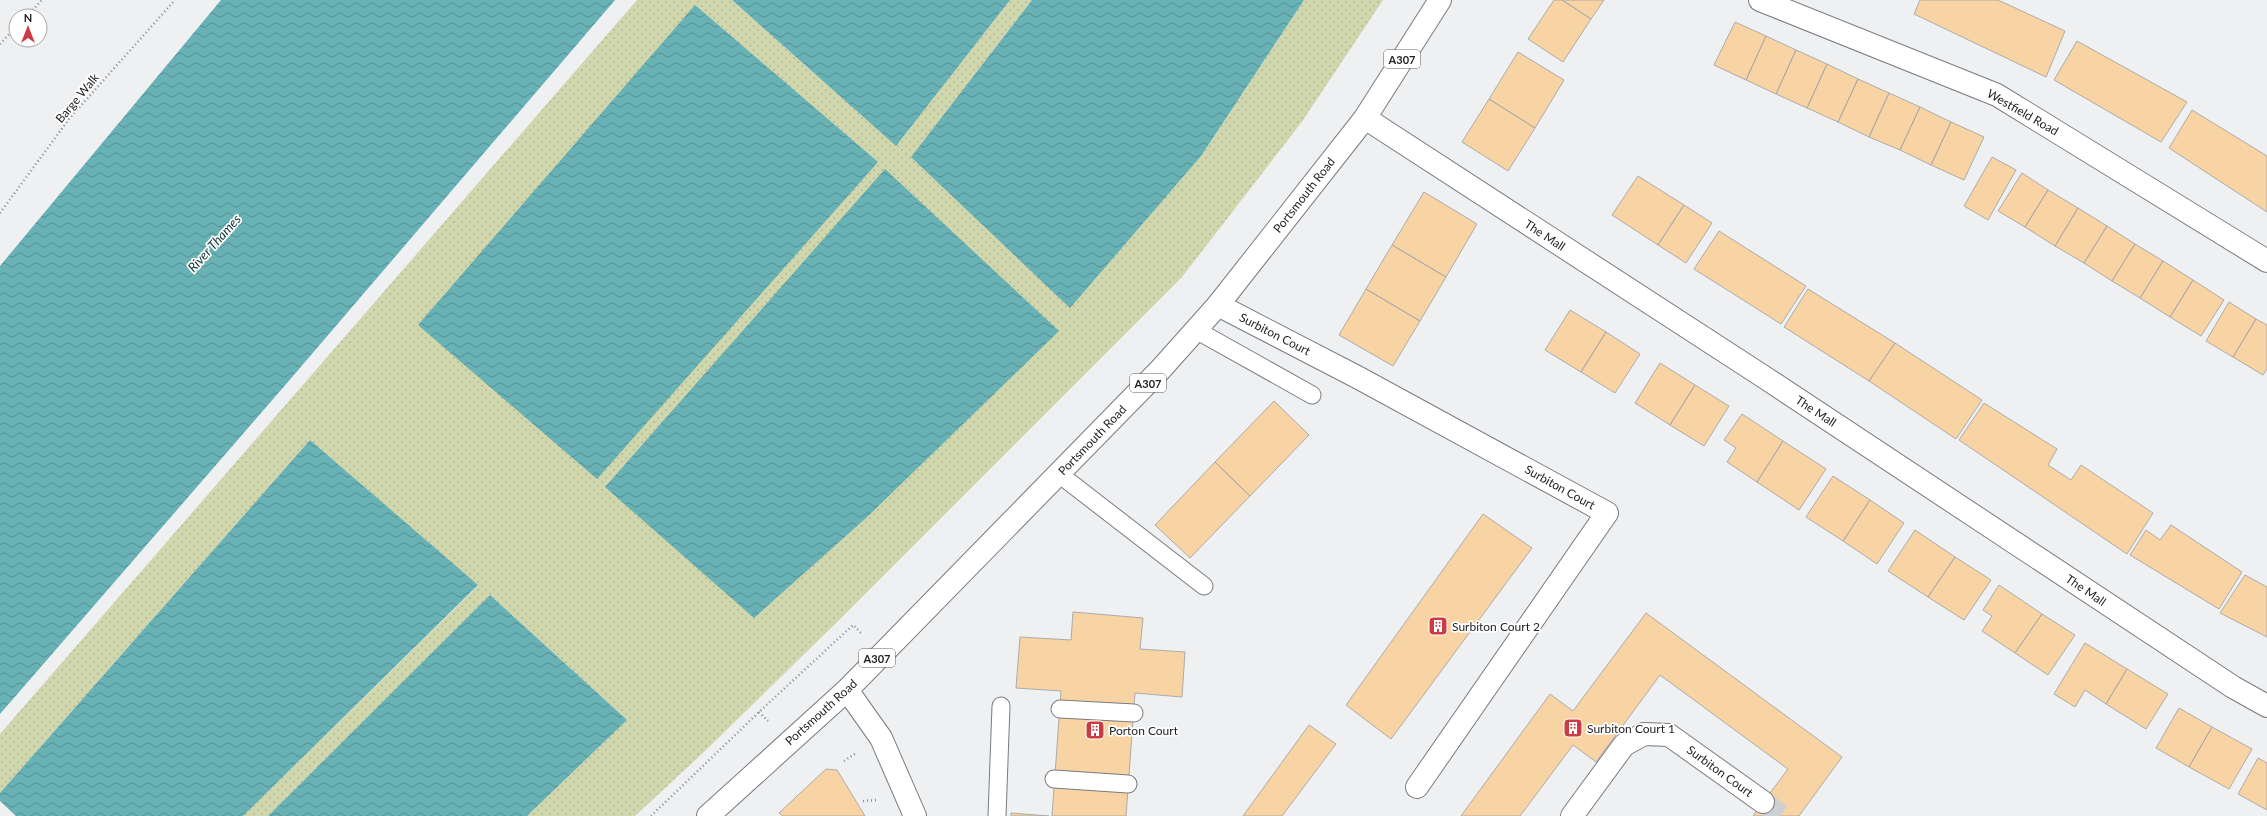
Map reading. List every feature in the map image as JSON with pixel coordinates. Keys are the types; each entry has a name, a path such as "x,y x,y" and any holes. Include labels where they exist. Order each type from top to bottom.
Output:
{"street":[{"name":"Portsmouth Road","path":"708,816 846,690 1059,474 1160,370 1196,330 1218,305 1365,118 1440,0"},
{"name":"Westfield Road","path":"1760,0 1997,95 2267,261"},
{"name":"The Mall","path":"1365,118 1764,377 2233,687 2267,706"},
{"name":"Surbiton Court","path":"1218,305 1359,378 1607,513 1417,788"},
{"path":"846,690 881,738 915,816"},
{"name":"Surbiton Court","path":"1572,816 1624,745 1644,734 1669,735 1763,802"}],"lane":[{"path":"1196,330 1312,395"},
{"path":"1059,474 1204,586"},
{"path":"997,816 1001,706"},
{"path":"1060,709 1134,713"},
{"path":"1054,779 1128,784"}],"path":[{"path":"34,8 42,0"},
{"name":"Barge Walk","path":"0,213 69,119 175,0"},
{"path":"0,44 8,36"},
{"path":"651,816 759,712 853,625"}],"green space":[{"path":"637,0 732,0 896,146 1010,0 1032,0 911,157 1201,156 1304,0 1383,0 1301,123 1182,277 832,627 705,751 635,816 527,816 627,720 490,595 268,816 243,816 478,586 310,440 0,793 0,734"}],"water":[{"name":"River Thames","path":"221,0 615,0 287,383 0,714 0,266"},
{"path":"732,0 1010,0 896,146"},
{"path":"1032,0 1304,0 1201,156 1070,308 911,157"},
{"path":"695,5 878,162 597,479 418,325"},
{"path":"885,169 1059,331 866,518 754,618 605,487"},
{"path":"310,440 478,585 243,816 16,816 0,801 0,793"},
{"path":"490,595 627,720 527,816 268,816"}],"building":[{"path":"1554,0 1562,0 1591,19 1563,62 1528,39"},
{"path":"1562,0 1604,0 1591,19"},
{"path":"1920,0 1998,0 2065,31 2046,77 1914,14"},
{"path":"1735,22 1766,36 1746,80 1714,65"},
{"path":"1766,36 1796,50 1776,94 1746,80"},
{"path":"2077,41 2187,102 2161,142 2054,80"},
{"path":"1796,50 1827,64 1807,108 1776,94"},
{"path":"1518,52 1564,80 1535,128 1489,99"},
{"path":"1827,64 1858,79 1838,122 1807,108"},
{"path":"1858,79 1889,93 1869,137 1838,122"},
{"path":"1889,93 1920,107 1900,150 1869,137"},
{"path":"1489,99 1535,128 1508,171 1462,142"},
{"path":"1920,107 1951,122 1931,165 1900,150"},
{"path":"2192,110 2267,156 2267,212 2169,148"},
{"path":"1951,122 1984,137 1964,180 1931,165"},
{"path":"1992,157 2016,170 1988,220 1964,206"},
{"path":"2022,173 2048,190 2025,227 1998,211"},
{"path":"1638,176 1684,205 1658,245 1612,215"},
{"path":"2048,190 2078,208 2055,246 2025,227"},
{"path":"1424,192 1477,224 1446,277 1392,245"},
{"path":"1684,205 1712,223 1686,263 1658,245"},
{"path":"2078,208 2107,226 2084,263 2055,246"},
{"path":"2107,226 2135,244 2112,281 2084,263"},
{"path":"1719,231 1806,286 1781,324 1694,269"},
{"path":"2135,244 2163,261 2140,298 2112,281"},
{"path":"1392,245 1446,277 1420,321 1366,289"},
{"path":"2163,261 2193,280 2170,317 2140,298"},
{"path":"2193,280 2224,300 2201,336 2170,317"},
{"path":"1366,289 1420,321 1393,366 1339,335"},
{"path":"1808,289 1895,343 1869,381 1784,327"},
{"path":"2229,302 2256,319 2233,357 2206,341"},
{"path":"1570,310 1606,332 1581,372 1545,350"},
{"path":"2256,319 2267,325 2267,369 2263,375 2233,357"},
{"path":"1606,332 1640,354 1615,393 1581,372"},
{"path":"1895,343 1982,400 1956,439 1869,381"},
{"path":"1660,363 1695,385 1670,425 1635,403"},
{"path":"1695,385 1729,406 1704,446 1670,425"},
{"path":"1274,401 1309,435 1250,496 1215,462"},
{"path":"1984,403 2057,449 2048,465 2071,480 2081,465 2153,513 2127,554 1959,440"},
{"path":"1742,414 1783,441 1757,482 1727,462 1736,448 1724,440"},
{"path":"1783,441 1826,469 1799,510 1757,482"},
{"path":"1215,462 1250,496 1190,558 1155,525"},
{"path":"1833,476 1870,500 1843,541 1806,517"},
{"path":"1870,500 1904,523 1877,564 1843,541"},
{"name":"Surbiton Court 2","path":"1483,514 1532,548 1391,739 1346,705"},
{"path":"2171,525 2242,572 2219,609 2130,555 2146,530 2160,540"},
{"path":"1915,530 1955,557 1928,597 1888,571"},
{"path":"1955,557 1991,580 1964,620 1928,597"},
{"path":"2245,575 2267,587 2267,637 2220,613"},
{"path":"1999,585 2042,614 2015,653 1982,631 1992,616 1983,610"},
{"name":"Porton Court","path":"1073,612 1143,618 1140,649 1185,652 1182,697 1135,693 1126,816 1052,816 1061,691 1016,688 1020,637 1071,640"},
{"name":"Surbiton Court 1","path":"1646,613 1842,757 1799,816 1753,816 1788,769 1660,675 1596,762 1573,745 1520,816 1461,816 1550,694 1573,711"},
{"path":"2042,614 2075,635 2048,675 2015,653"},
{"path":"2085,643 2127,669 2106,704 2085,690 2075,707 2054,694"},
{"path":"2127,669 2168,694 2146,729 2106,704"},
{"path":"2179,708 2212,727 2189,767 2156,748"},
{"path":"1309,725 1336,744 1282,816 1243,816"},
{"path":"2212,727 2252,749 2229,789 2189,767"},
{"path":"2258,758 2267,763 2267,810 2238,794"},
{"path":"826,769 837,770 865,816 783,816 779,813"},
{"path":"1011,813 1049,816 1011,816"}],"tunnel":[{"path":"1763,802 1782,816"}],"place":[{"name":"Surbiton Court 2","path":"1438,626"},
{"name":"Surbiton Court 1","path":"1573,728"},
{"name":"Porton Court","path":"1095,730"}]}
